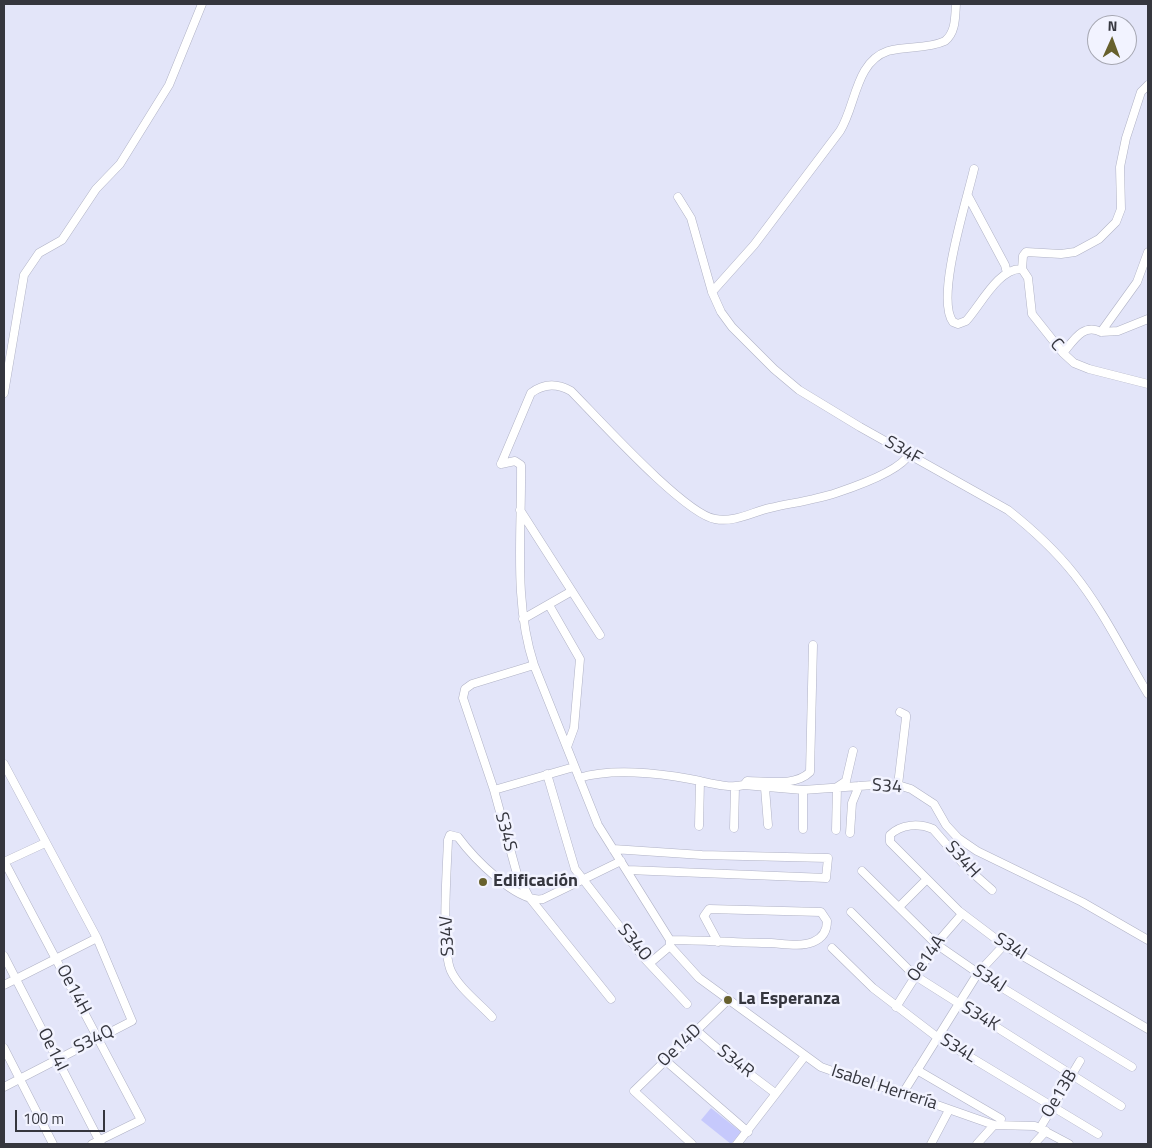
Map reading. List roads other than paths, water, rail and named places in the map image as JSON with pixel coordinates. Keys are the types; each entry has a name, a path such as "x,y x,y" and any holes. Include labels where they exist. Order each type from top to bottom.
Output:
{"street":[{"path":"4,393 24,275 39,252 62,240 96,189 120,164 168,85 202,4"},
{"path":"712,292 754,244 831,145 846,121 857,86 868,67 879,56 888,52 945,41 952,34 956,4"},
{"path":"974,170 948,282 946,304 953,322 958,324 966,322 997,279 1014,269 1022,269 1023,256 1026,252 1061,254 1075,252 1099,239 1116,222 1121,210 1120,167 1126,138 1140,92 1148,85"},
{"path":"968,196 1005,265 1007,273"},
{"name":"S34F","path":"678,197 691,218 712,292 721,312 732,327 799,390 1008,510 1058,555 1089,594 1148,694"},
{"path":"1101,332 1137,282 1148,252"},
{"name":"C","path":"1022,269 1028,278 1032,314 1063,353 1074,363 1089,370 1148,384"},
{"path":"1063,353 1087,329 1093,328 1101,332 1118,331 1148,319"},
{"name":"Isabel Herrería","path":"909,454 899,465 838,492 768,508 736,518 714,519 699,512 671,490 606,429 571,391 558,386 546,386 531,393 501,464 515,461 521,465 520,509 523,619 527,646 598,825 628,870 670,943 693,973 821,1067 838,1074 903,1092 994,1125 1024,1124 1043,1129 1068,1144"},
{"path":"520,509 600,635"},
{"path":"523,619 572,591"},
{"path":"548,605 580,659 574,728 567,747"},
{"path":"744,786 747,781 770,782 792,780 810,772 813,645"},
{"name":"S34S","path":"534,665 472,684 465,689 463,698 494,790 511,855 529,897 611,999"},
{"path":"898,785 906,718 906,715 900,712"},
{"path":"836,830 837,787 846,781 853,751"},
{"path":"4,764 97,938 4,985"},
{"path":"494,790 574,766"},
{"name":"S34","path":"579,778 593,773 642,773 735,787 803,790 898,785 911,789 934,804 946,825 958,838 977,851 1082,902 1148,940"},
{"name":"S34O","path":"546,774 575,869 650,963 687,1004"},
{"path":"4,785 12,780"},
{"path":"699,826 700,781"},
{"path":"850,833 852,803 859,786"},
{"path":"734,828 735,787"},
{"path":"765,788 768,825"},
{"path":"803,790 803,830"},
{"name":"S34I","path":"933,829 906,826 892,833 890,842 962,914 1004,945 1148,1029"},
{"name":"S34H","path":"933,829 970,871 992,890"},
{"name":"S34V","path":"492,1017 457,979 449,963 447,940 448,840 450,835 458,837 476,861 522,895 529,897"},
{"path":"4,862 45,843"},
{"path":"613,849 702,855 828,858 826,878 628,870"},
{"path":"529,897 537,900 543,899 621,861"},
{"name":"Oe14H","path":"4,862 57,958 140,1120 98,1143"},
{"name":"S34J","path":"862,871 936,944 978,973 1132,1067"},
{"path":"899,907 927,879"},
{"path":"650,963 670,943 809,943 824,934 827,921 821,912 708,909 704,916 718,942"},
{"name":"S34K","path":"851,912 914,975 1122,1106"},
{"name":"Oe14A","path":"896,1007 914,975 936,944 962,914"},
{"name":"S34Q","path":"4,1087 132,1021 97,938"},
{"path":"903,1092 978,973 1004,945"},
{"name":"S34L","path":"832,948 896,1007 938,1037 1098,1134"},
{"name":"Oe14I","path":"4,956 98,1143"},
{"name":"Oe14D","path":"692,1144 634,1093 728,1000"},
{"name":"S34R","path":"696,1030 726,1056 775,1093"},
{"path":"4,1048 53,1144"},
{"path":"737,1144 805,1056"},
{"path":"666,1061 748,1132"},
{"name":"Oe13B","path":"1034,1144 1053,1106 1080,1061"},
{"path":"917,1070 1001,1119"},
{"path":"931,1144 949,1110"},
{"path":"977,1144 994,1125"}],"place":[{"name":"Edificación","path":"483,882"},
{"name":"La Esperanza","path":"728,1000"}]}
